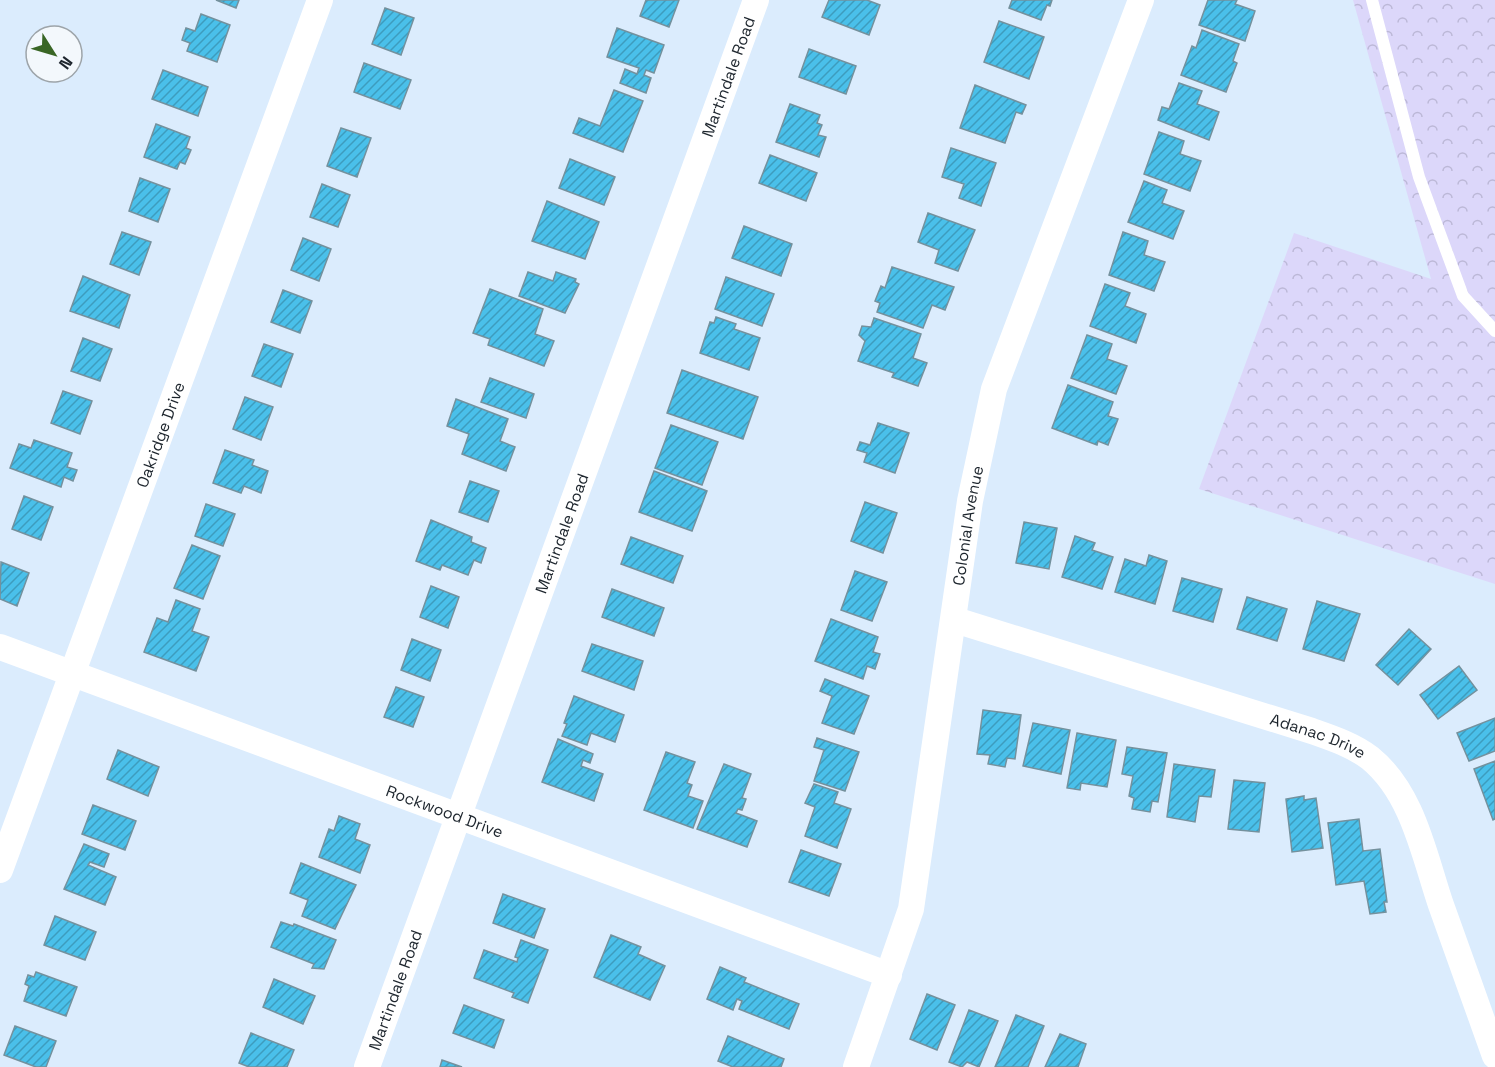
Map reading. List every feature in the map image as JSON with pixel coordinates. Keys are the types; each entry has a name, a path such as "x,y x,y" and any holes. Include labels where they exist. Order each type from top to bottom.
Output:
{"street":[{"name":"Oakridge Drive","path":"0,870 321,0"},
{"name":"Martindale Road","path":"367,1067 756,0"},
{"name":"Colonial Avenue","path":"856,1067 911,909 955,620 970,501 994,389 1141,0"},
{"name":"Adanac Drive","path":"955,620 1312,731 1345,743 1370,758 1385,775 1418,829 1432,878 1495,1056"},
{"name":"Rockwood Drive","path":"0,647 889,975"}],"lane":[{"path":"1372,0 1419,177 1463,296 1495,331"}],"green space":[{"path":"1353,0 1495,0 1495,584 1199,489 1294,233 1431,279"}],"building":[{"path":"216,0 239,0 236,8"},
{"path":"646,0 679,0 669,27 640,16"},
{"path":"829,0 867,0 880,5 869,35 822,17"},
{"path":"1012,0 1052,0 1050,6 1047,5 1041,20 1009,8"},
{"path":"1208,0 1237,0 1235,4 1255,11 1245,41 1199,25"},
{"path":"385,8 414,18 401,55 372,44"},
{"path":"201,14 230,25 217,62 187,51 190,43 182,40 186,28 195,31"},
{"path":"999,21 1044,37 1029,79 984,62"},
{"path":"617,28 664,45 654,73 646,70 644,75 651,78 646,93 620,83 625,69 637,74 639,68 607,57"},
{"path":"1202,30 1239,44 1233,61 1237,63 1226,92 1181,75 1192,46 1196,48"},
{"path":"809,49 856,66 846,94 799,77"},
{"path":"364,63 411,80 400,109 354,92"},
{"path":"163,70 208,87 198,116 152,99"},
{"path":"1179,83 1202,91 1197,104 1219,112 1209,140 1158,120 1162,107 1169,109"},
{"path":"975,85 1026,105 1022,114 1016,112 1005,143 960,128"},
{"path":"614,90 643,101 623,152 573,133 579,118 600,126"},
{"path":"790,104 820,115 817,123 822,125 818,135 826,137 819,157 776,142"},
{"path":"156,124 190,137 186,148 191,150 185,164 180,162 177,169 144,157"},
{"path":"341,128 371,138 357,177 327,166"},
{"path":"1159,132 1184,141 1180,154 1201,161 1190,191 1144,174"},
{"path":"951,148 996,163 981,206 959,198 964,184 942,177"},
{"path":"770,155 817,173 806,201 759,183"},
{"path":"570,159 615,177 604,205 559,188"},
{"path":"140,178 170,189 158,222 129,211"},
{"path":"1144,181 1167,190 1162,203 1184,211 1173,239 1128,222"},
{"path":"322,184 350,195 338,227 310,217"},
{"path":"547,201 599,222 585,259 532,241"},
{"path":"928,213 975,230 958,271 935,263 939,250 918,242"},
{"path":"744,226 792,244 781,276 732,258"},
{"path":"122,232 151,242 139,275 110,264"},
{"path":"1123,232 1148,241 1144,255 1165,262 1154,291 1109,275"},
{"path":"303,238 331,249 319,281 291,270"},
{"path":"892,267 954,287 945,310 932,305 923,328 877,312 880,303 875,301 881,286 885,288"},
{"path":"528,272 553,281 556,272 576,279 575,282 579,284 565,313 519,296"},
{"path":"83,276 130,295 119,328 70,311"},
{"path":"726,277 774,294 762,326 715,309"},
{"path":"1105,284 1130,293 1125,306 1146,314 1136,343 1090,326"},
{"path":"490,289 543,309 535,334 554,341 544,366 488,345 490,339 473,333"},
{"path":"283,290 312,301 300,333 271,322"},
{"path":"716,317 736,324 734,329 760,338 749,370 700,353 710,322 714,323"},
{"path":"874,318 921,334 913,358 927,363 918,386 892,377 894,373 858,361 865,341 859,335 862,326 871,327"},
{"path":"1087,335 1112,344 1107,359 1127,366 1116,394 1071,378"},
{"path":"83,338 112,349 100,381 71,371"},
{"path":"264,344 293,354 281,387 252,376"},
{"path":"682,370 758,397 743,439 667,413"},
{"path":"490,378 534,394 526,418 481,402"},
{"path":"1068,385 1113,402 1108,416 1118,419 1108,445 1098,441 1097,445 1052,428"},
{"path":"63,391 92,401 80,434 51,423"},
{"path":"245,397 273,407 261,440 233,429"},
{"path":"456,399 508,419 500,441 515,447 506,471 462,454 469,434 447,426"},
{"path":"878,423 909,433 895,473 864,462 867,453 857,450 860,442 870,445"},
{"path":"671,425 718,442 702,485 655,468"},
{"path":"34,440 72,453 67,467 77,470 73,481 64,477 61,487 10,468 19,444 31,448"},
{"path":"225,450 254,460 252,465 268,471 261,493 244,486 241,493 213,483"},
{"path":"654,471 707,491 692,531 639,512"},
{"path":"470,481 499,491 488,522 459,512"},
{"path":"24,496 53,507 41,540 12,529"},
{"path":"865,502 897,513 883,553 851,541"},
{"path":"206,504 235,514 223,546 195,536"},
{"path":"431,520 472,537 471,542 486,548 481,563 474,560 468,575 442,565 440,570 416,561"},
{"path":"1024,522 1057,528 1049,569 1016,563"},
{"path":"1075,536 1095,543 1092,550 1113,557 1102,589 1062,577"},
{"path":"631,537 683,556 673,583 621,564"},
{"path":"192,545 220,556 203,599 174,588"},
{"path":"1149,555 1167,561 1155,604 1115,592 1125,559 1146,566"},
{"path":"1,562 29,573 17,606 0,599"},
{"path":"855,571 887,582 872,621 841,610"},
{"path":"1182,578 1222,589 1213,622 1173,611"},
{"path":"431,586 459,597 448,628 420,617"},
{"path":"612,589 664,608 654,636 602,617"},
{"path":"1247,597 1287,609 1277,641 1237,629"},
{"path":"176,600 200,609 192,631 209,637 196,671 144,652 157,618 168,622"},
{"path":"1317,601 1360,614 1344,661 1303,649"},
{"path":"831,619 878,637 873,652 880,654 875,669 867,666 863,679 815,661"},
{"path":"1409,629 1431,649 1398,685 1376,665"},
{"path":"412,639 441,650 430,681 401,670"},
{"path":"592,644 643,661 634,690 582,671"},
{"path":"1459,666 1477,690 1438,719 1420,695"},
{"path":"825,679 869,696 854,734 822,723 832,696 820,691"},
{"path":"396,687 424,697 413,727 384,717"},
{"path":"574,696 624,715 615,742 591,733 587,745 562,736 567,724 564,723"},
{"path":"983,710 1021,715 1015,759 1007,758 1005,767 988,764 990,755 977,754"},
{"path":"1495,718 1495,751 1469,761 1457,733"},
{"path":"1033,723 1070,730 1061,774 1023,766"},
{"path":"1077,733 1116,740 1107,787 1081,783 1080,790 1067,788"},
{"path":"817,738 859,752 845,791 814,781 824,750 814,747"},
{"path":"558,739 593,754 590,763 583,760 581,766 603,774 594,801 542,782"},
{"path":"1127,747 1167,753 1158,802 1152,801 1150,812 1132,809 1134,798 1129,796 1133,776 1122,774"},
{"path":"118,750 159,767 148,796 107,779"},
{"path":"666,752 695,762 687,783 692,785 688,796 703,801 693,828 644,810"},
{"path":"1495,761 1495,819 1493,820 1474,769"},
{"path":"724,764 751,774 742,798 746,799 742,810 738,809 736,813 757,821 747,847 697,829"},
{"path":"1174,764 1215,770 1211,797 1199,796 1195,822 1167,817"},
{"path":"1234,780 1265,783 1259,832 1228,829"},
{"path":"814,784 838,792 834,803 851,809 837,848 805,836 815,807 805,803"},
{"path":"1304,796 1304,800 1316,798 1323,848 1292,852 1286,799"},
{"path":"93,805 136,821 125,850 82,834"},
{"path":"339,816 360,824 355,839 370,845 360,873 319,857 329,829 334,831"},
{"path":"1359,819 1363,851 1380,849 1387,902 1384,902 1386,912 1370,914 1364,881 1336,885 1328,823"},
{"path":"84,844 109,854 104,867 90,862 88,865 116,877 105,905 64,889"},
{"path":"801,850 841,864 829,896 789,882"},
{"path":"301,863 356,885 335,929 302,916 308,900 290,893"},
{"path":"503,894 545,909 534,938 493,923"},
{"path":"55,916 96,932 85,960 44,945"},
{"path":"281,922 293,926 294,924 336,940 324,969 312,968 314,964 271,947"},
{"path":"611,935 641,947 638,954 665,966 650,1000 594,977"},
{"path":"521,940 548,950 528,1003 512,997 514,993 474,978 484,950 517,962 518,958 515,957"},
{"path":"720,967 746,978 744,982 799,1004 789,1029 739,1009 742,1001 737,999 733,1010 707,999"},
{"path":"36,972 77,987 66,1016 24,1001 29,986 25,984 28,975 34,977"},
{"path":"274,979 315,996 303,1024 263,1007"},
{"path":"927,994 955,1005 937,1050 910,1039"},
{"path":"464,1005 504,1020 494,1048 453,1033"},
{"path":"969,1010 998,1021 979,1067 967,1062 962,1067 949,1062"},
{"path":"1016,1015 1044,1026 1028,1067 995,1067"},
{"path":"15,1026 56,1041 46,1067 36,1067 4,1055"},
{"path":"251,1033 294,1050 287,1067 249,1067 239,1063"},
{"path":"1060,1034 1086,1044 1078,1067 1045,1067"},
{"path":"728,1036 784,1059 781,1067 733,1067 718,1061"},
{"path":"442,1060 462,1067 440,1067"}]}
